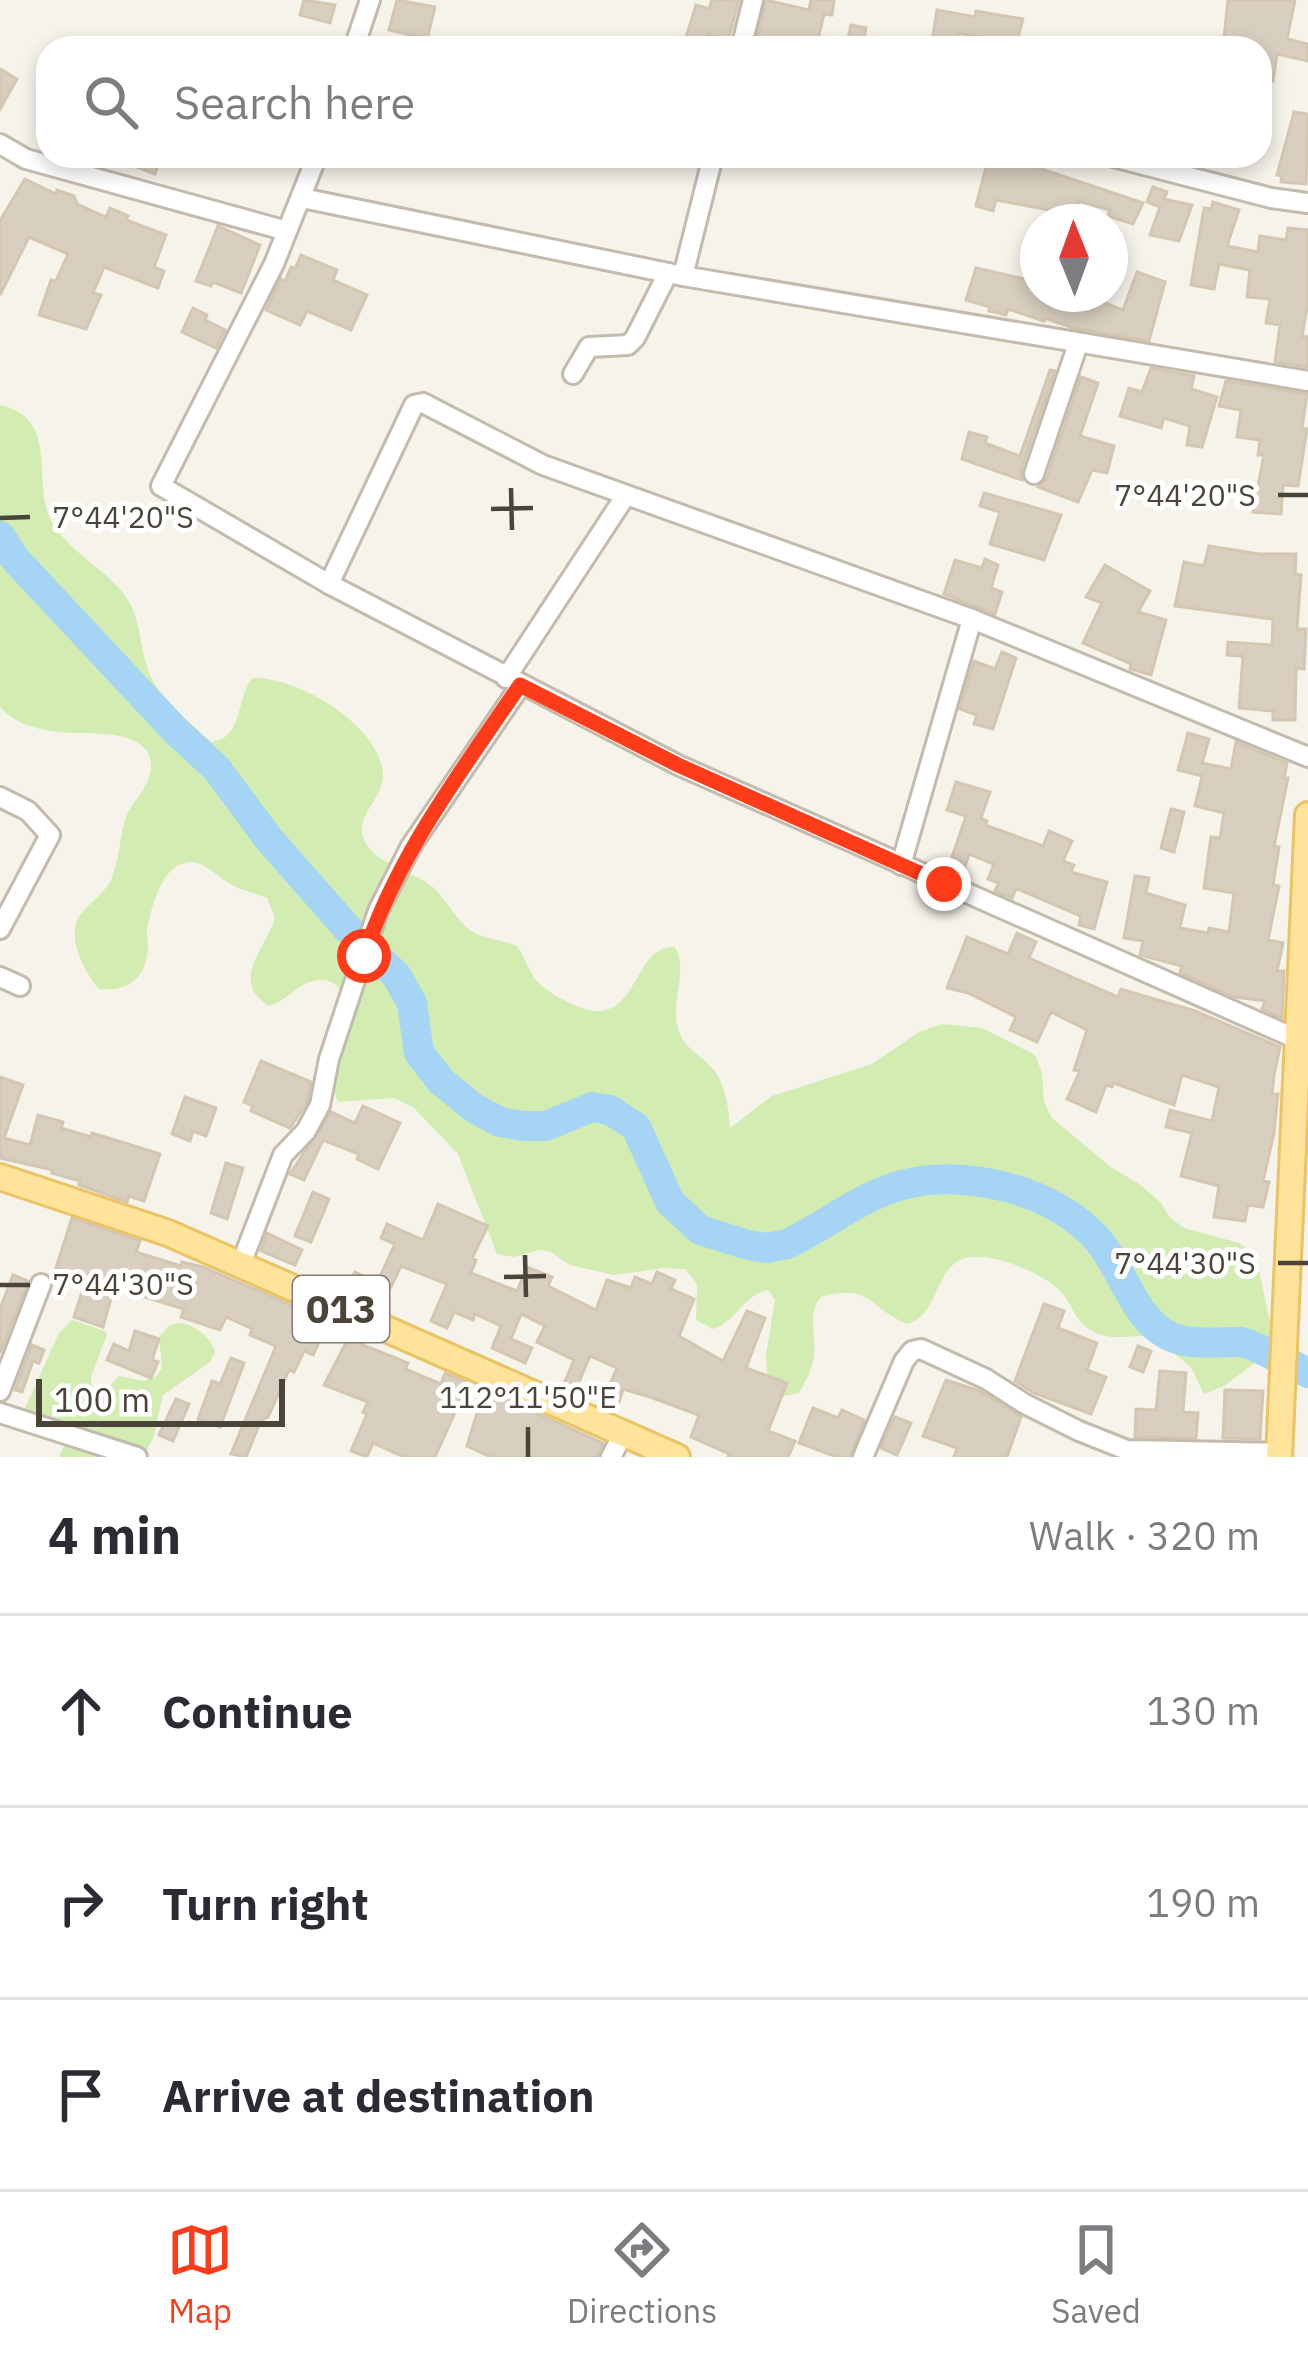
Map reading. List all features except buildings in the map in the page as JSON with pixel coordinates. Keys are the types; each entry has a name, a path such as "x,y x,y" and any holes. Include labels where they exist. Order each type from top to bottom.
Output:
{"main road":[{"path":"1279,1455 1302,1031 1308,815"},
{"name":"013","path":"0,1177 91,1204 241,1264 677,1457"}],"street":[{"path":"357,36 370,0"},
{"path":"744,36 753,0"},
{"path":"0,144 36,162"},
{"path":"59,168 287,231"},
{"path":"313,168 287,231 161,486 329,584 678,765 901,865 1302,1031"},
{"path":"573,374 590,347 628,345 635,338 676,274 709,168"},
{"path":"1155,168 1308,203"},
{"path":"302,198 676,274 1308,381"},
{"path":"1034,475 1078,344"},
{"path":"329,584 396,439 418,403 543,465 972,619 1308,757"},
{"path":"241,1264 283,1155 306,1131 320,1105 329,1059 378,911 411,846 626,495"},
{"path":"901,865 972,619"},
{"path":"0,797 28,811 50,835 0,929"},
{"path":"0,976 20,986"},
{"path":"0,1390 41,1284"},
{"path":"863,1457 904,1361 921,1349 986,1379 1060,1422 1127,1450 1279,1455"},
{"path":"0,1413 137,1457"},
{"path":"611,1457 624,1432"}],"green space":[{"path":"0,405 19,412 38,438 52,522 124,594 158,690 211,742 229,734 252,678 291,685 334,708 354,723 379,758 382,785 362,829 367,846 429,884 473,932 517,946 538,982 566,1001 590,1010 608,1009 621,1001 649,960 660,950 675,947 680,966 679,1031 720,1079 730,1128 772,1096 872,1064 919,1032 942,1024 982,1028 1035,1055 1052,1118 1112,1168 1138,1183 1184,1228 1239,1243 1256,1255 1273,1337 1267,1354 1224,1386 1204,1394 1191,1367 1152,1336 1097,1333 1041,1277 997,1259 969,1257 950,1268 925,1313 907,1324 860,1295 821,1297 814,1311 814,1356 808,1375 799,1393 779,1397 767,1372 775,1300 768,1290 713,1329 696,1320 697,1284 685,1269 614,1275 570,1265 549,1251 515,1257 497,1254 458,1154 413,1107 394,1098 339,1102 334,1071 343,1010 334,983 311,981 269,1006 252,986 253,965 275,918 267,898 232,885 201,865 180,864 165,878 155,898 147,929 147,958 139,975 119,988 99,989 78,953 76,923 111,880 126,817 147,782 150,760 134,741 36,728 0,707"},
{"path":"72,1320 107,1335 91,1376 92,1394 104,1392 119,1376 144,1381 157,1376 162,1368 159,1337 170,1325 190,1326 212,1345 215,1351 210,1362 163,1395 153,1438 143,1457 102,1445 99,1457 59,1457 70,1433 20,1419 59,1333"}],"waterway":[{"path":"0,536 15,559 217,769 268,838 347,928 396,975 412,1003 419,1053 441,1081 474,1108 500,1122 524,1126 546,1126 592,1107 610,1110 636,1127 670,1202 700,1230 767,1248 787,1244 872,1196 902,1185 953,1179 1008,1187 1080,1223 1098,1240 1142,1312 1161,1331 1190,1342 1242,1342 1308,1373"}],"route":[{"path":"364,956 378,911 411,846 520,685 678,765 944,884"}]}
